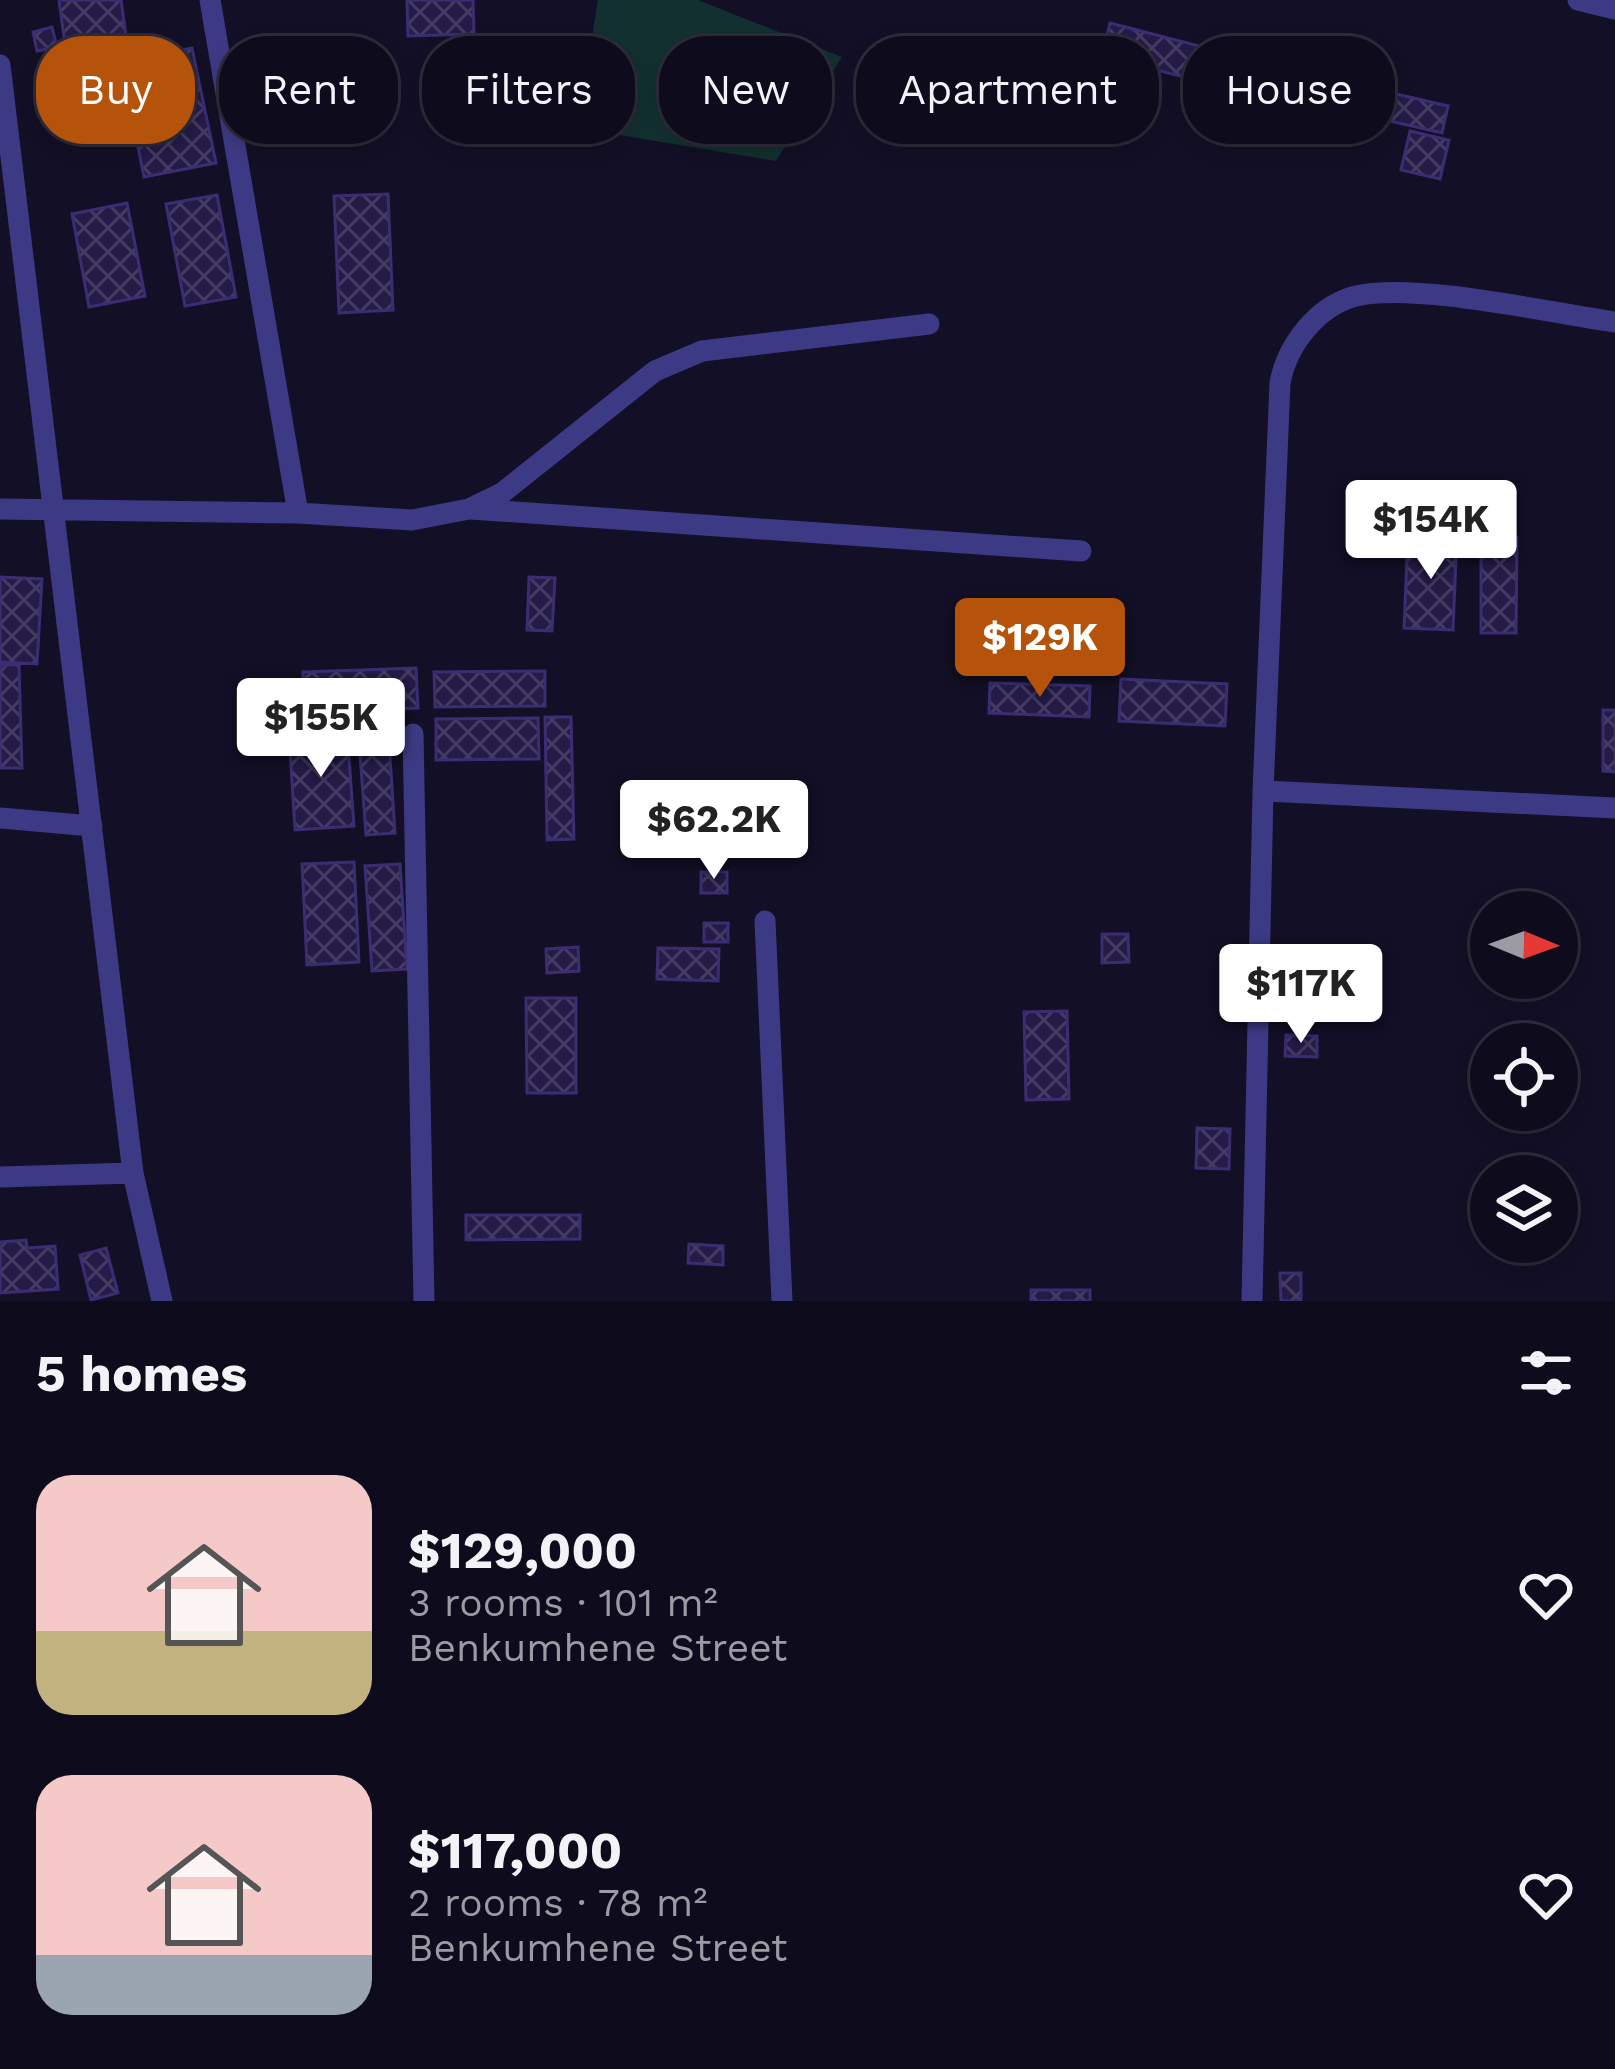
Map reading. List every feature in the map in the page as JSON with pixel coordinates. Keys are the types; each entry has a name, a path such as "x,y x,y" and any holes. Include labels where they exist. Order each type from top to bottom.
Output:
{"street":[{"path":"210,0 298,513"},
{"path":"1578,0 1615,9"},
{"path":"0,65 8,194 54,512 134,1173 162,1301"},
{"path":"1252,1301 1263,791 1284,363 1324,310 1354,296 1378,293 1431,295 1615,322"},
{"path":"0,509 298,513 412,520 470,509 502,494 655,371 703,351 928,323"},
{"path":"470,509 1081,551"},
{"path":"412,734 424,1301"},
{"path":"1263,791 1615,808"},
{"path":"0,818 92,826"},
{"path":"765,921 782,1301"},
{"path":"0,1177 134,1173"}],"green space":[{"path":"598,0 698,0 789,36 659,36 659,142 635,138 635,36 592,36"},
{"path":"832,53 842,57 832,73"},
{"path":"673,144 787,144 776,161"}],"building":[{"path":"59,0 121,0 126,36 64,36"},
{"path":"407,0 473,0 474,34 408,36"},
{"path":"1110,23 1183,42 1183,77 1159,71 1159,36 1107,36"},
{"path":"52,27 54,36 36,36 36,46 33,32"},
{"path":"195,62 216,163 144,177 137,144 195,144"},
{"path":"1395,94 1448,106 1442,133 1395,122"},
{"path":"1410,131 1449,140 1440,179 1401,170"},
{"path":"388,194 393,310 339,313 334,196"},
{"path":"217,195 236,297 185,306 166,204"},
{"path":"127,203 145,296 89,307 72,214"},
{"path":"1408,534 1457,535 1453,630 1404,628"},
{"path":"1481,537 1517,537 1516,633 1481,633"},
{"path":"0,577 42,579 37,664 0,662"},
{"path":"529,577 555,578 552,631 527,630"},
{"path":"0,665 19,665 22,768 0,768"},
{"path":"416,668 418,708 304,712 303,672"},
{"path":"545,671 545,706 435,707 434,672"},
{"path":"1121,679 1227,684 1225,726 1119,721"},
{"path":"990,683 1090,686 1089,717 989,713"},
{"path":"1603,710 1615,710 1615,772 1603,771"},
{"path":"545,717 571,717 574,839 547,840"},
{"path":"538,718 539,759 436,760 436,719"},
{"path":"388,726 395,833 366,835 358,728"},
{"path":"347,731 354,826 295,830 289,734"},
{"path":"354,862 359,962 307,965 302,864"},
{"path":"400,864 407,969 372,971 365,866"},
{"path":"701,872 727,872 727,893 701,893"},
{"path":"704,923 728,923 728,942 704,942"},
{"path":"1102,934 1128,934 1129,962 1102,963"},
{"path":"578,947 579,971 547,973 546,949"},
{"path":"658,948 719,949 718,981 657,979"},
{"path":"526,998 576,998 576,1093 527,1093"},
{"path":"1067,1011 1069,1099 1026,1100 1024,1012"},
{"path":"1286,1035 1317,1036 1317,1057 1285,1056"},
{"path":"1197,1128 1230,1129 1229,1169 1196,1168"},
{"path":"466,1215 580,1215 580,1239 466,1240"},
{"path":"26,1240 27,1248 55,1246 58,1289 0,1293 0,1242"},
{"path":"689,1244 723,1246 723,1265 688,1263"},
{"path":"106,1248 118,1293 91,1300 80,1255"},
{"path":"1280,1273 1301,1273 1301,1301 1281,1301"},
{"path":"1031,1290 1090,1290 1090,1301 1031,1301"}]}
